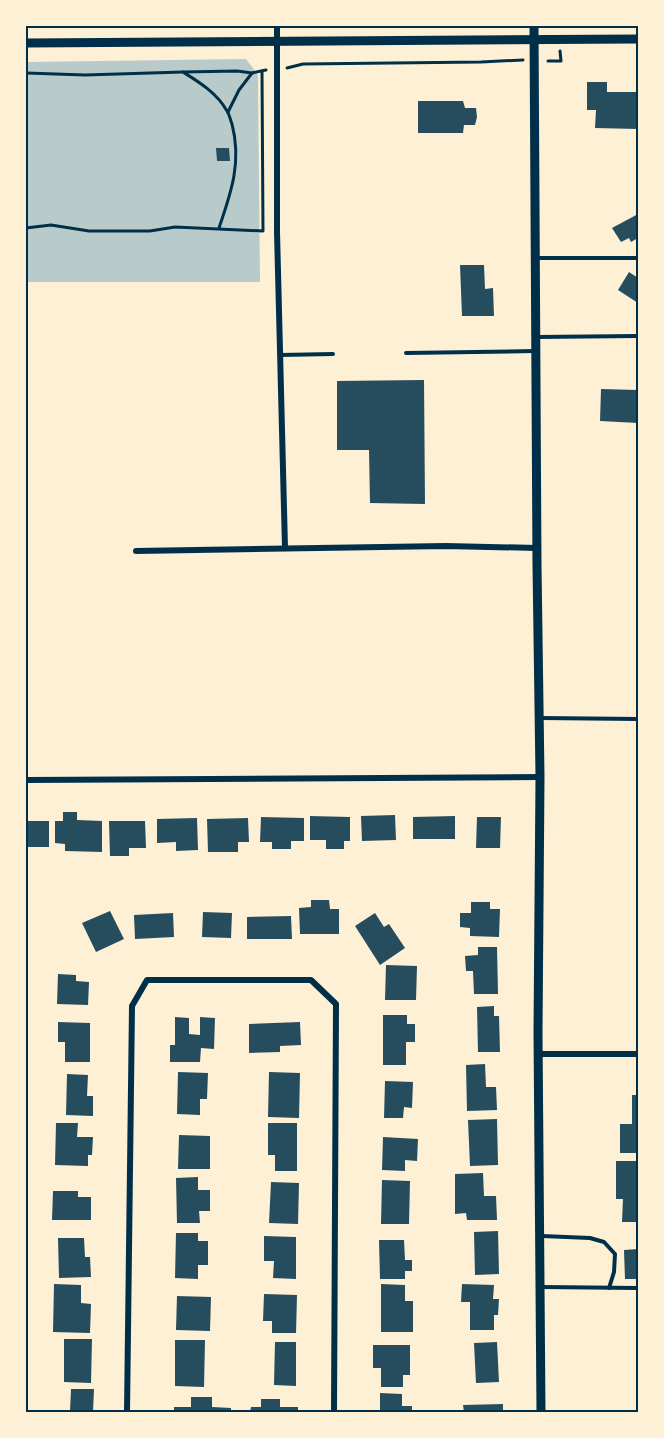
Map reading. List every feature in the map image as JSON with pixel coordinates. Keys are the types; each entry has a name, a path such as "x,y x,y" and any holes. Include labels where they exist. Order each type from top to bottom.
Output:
{"street":[{"path":"277,26 277,232 285,548"},
{"path":"534,26 540,718 538,1054 542,1413"},
{"path":"26,43 639,39"},
{"path":"136,551 447,546 537,548"},
{"path":"26,780 540,777"},
{"path":"128,1413 132,1006 147,980 311,980 336,1004 334,1413"},
{"path":"538,1054 639,1054"}],"lane":[{"path":"536,258 639,258"},
{"path":"536,337 639,336"},
{"path":"406,353 536,351"},
{"path":"280,355 333,354"},
{"path":"540,718 639,719"},
{"path":"540,1236 591,1238 603,1242 615,1254 614,1272 609,1288"},
{"path":"540,1287 639,1288"}],"path":[{"path":"26,73 85,75 237,71 252,73 303,64 511,60"},
{"path":"26,228 51,225 89,231 150,231 175,227 263,231 262,71"},
{"path":"183,72 208,88 228,112 236,139 236,167 219,228"},
{"path":"228,112 239,90 252,73"}],"shaded area":[{"path":"246,59 258,75 260,282 26,282 26,62"}],"building":[{"path":"587,82 607,82 607,92 638,92 638,129 595,128 596,110 587,110"},
{"path":"418,101 463,101 465,108 476,108 475,125 464,125 463,133 418,133"},
{"path":"216,148 229,148 230,161 217,161"},
{"path":"638,214 638,238 631,242 629,238 621,242 612,228"},
{"path":"460,265 484,265 485,289 493,288 494,316 462,316"},
{"path":"629,272 638,278 638,303 618,290"},
{"path":"424,380 425,504 370,503 369,450 337,450 337,381"},
{"path":"601,389 638,390 638,423 600,421"},
{"path":"63,812 77,812 77,820 102,821 102,852 65,851 65,844 55,843 55,821 63,821"},
{"path":"395,815 396,840 362,841 361,816"},
{"path":"310,816 350,817 350,841 344,841 344,849 326,849 326,840 310,840"},
{"path":"455,816 455,839 413,839 413,817"},
{"path":"261,817 304,818 304,841 291,841 291,849 272,849 272,842 260,842"},
{"path":"477,817 501,817 500,848 476,848"},
{"path":"197,818 198,850 176,851 176,842 157,843 157,819"},
{"path":"248,818 249,842 238,842 238,852 208,852 207,819"},
{"path":"26,821 49,821 49,847 26,847"},
{"path":"109,821 145,821 146,848 129,848 129,856 110,856"},
{"path":"311,900 329,900 330,909 339,909 339,934 300,934 299,908 311,907"},
{"path":"471,902 490,902 490,909 500,909 499,937 470,936 470,928 460,927 460,913 471,913"},
{"path":"110,911 124,939 96,952 82,923"},
{"path":"203,912 232,913 231,938 202,937"},
{"path":"173,913 174,937 135,939 134,915"},
{"path":"375,913 384,927 389,924 405,948 380,965 355,926"},
{"path":"291,916 292,939 247,939 247,917"},
{"path":"478,947 497,947 498,994 474,994 473,971 466,971 465,956 478,955"},
{"path":"386,965 417,966 416,1000 385,1000"},
{"path":"58,974 76,975 76,981 89,982 88,1005 57,1004"},
{"path":"494,1006 494,1016 499,1016 500,1052 478,1052 477,1007"},
{"path":"383,1015 407,1015 407,1024 415,1024 415,1042 406,1042 406,1065 383,1065"},
{"path":"175,1017 189,1018 189,1034 200,1035 200,1017 215,1018 214,1049 201,1048 200,1062 170,1062 170,1045 175,1045"},
{"path":"58,1022 90,1023 90,1062 65,1062 65,1042 58,1042"},
{"path":"300,1022 301,1045 280,1046 280,1052 249,1053 249,1024"},
{"path":"485,1064 486,1087 496,1087 497,1110 467,1111 466,1065"},
{"path":"178,1072 208,1073 207,1099 200,1099 200,1115 177,1114"},
{"path":"269,1072 300,1073 299,1118 268,1117"},
{"path":"67,1074 88,1075 87,1096 93,1096 93,1116 66,1115"},
{"path":"385,1081 413,1082 412,1108 404,1107 403,1118 384,1118"},
{"path":"632,1095 638,1095 638,1153 620,1153 620,1124 632,1124"},
{"path":"497,1119 498,1165 470,1166 468,1120"},
{"path":"56,1123 78,1123 77,1137 93,1137 92,1155 88,1155 88,1166 55,1165"},
{"path":"268,1123 297,1123 297,1171 275,1171 275,1155 268,1155"},
{"path":"179,1135 210,1136 210,1169 178,1169"},
{"path":"383,1137 418,1139 417,1161 405,1160 405,1171 382,1170"},
{"path":"616,1161 638,1161 638,1222 622,1222 623,1199 616,1199"},
{"path":"483,1173 484,1196 496,1196 497,1220 467,1220 466,1213 455,1214 455,1174"},
{"path":"198,1177 198,1190 210,1190 210,1211 199,1211 200,1223 177,1223 176,1178"},
{"path":"382,1180 410,1181 409,1224 381,1224"},
{"path":"271,1182 299,1183 298,1224 269,1223"},
{"path":"53,1191 78,1191 78,1197 91,1197 91,1220 52,1220"},
{"path":"498,1231 499,1274 475,1275 474,1232"},
{"path":"176,1233 198,1233 198,1241 208,1241 208,1265 198,1265 198,1279 175,1278"},
{"path":"264,1236 296,1237 296,1279 273,1278 274,1261 264,1261"},
{"path":"58,1238 84,1238 85,1257 90,1257 91,1277 59,1278"},
{"path":"379,1240 404,1240 405,1260 412,1260 412,1271 405,1271 405,1279 380,1279"},
{"path":"638,1249 638,1279 625,1279 624,1250"},
{"path":"54,1284 81,1285 81,1303 91,1304 90,1333 53,1332"},
{"path":"381,1284 405,1285 405,1301 413,1301 413,1332 381,1332"},
{"path":"462,1284 494,1285 493,1299 499,1299 498,1315 494,1315 494,1330 470,1330 470,1302 461,1302"},
{"path":"264,1294 297,1295 296,1333 272,1333 272,1321 263,1321"},
{"path":"177,1296 211,1297 210,1331 176,1330"},
{"path":"64,1339 92,1339 91,1383 64,1382"},
{"path":"175,1340 205,1340 204,1387 175,1386"},
{"path":"275,1342 296,1342 296,1386 274,1385"},
{"path":"497,1342 499,1382 476,1383 474,1343"},
{"path":"373,1345 410,1345 410,1375 403,1375 403,1387 381,1387 381,1368 373,1368"},
{"path":"71,1389 94,1389 93,1412 70,1412"},
{"path":"380,1393 402,1394 402,1406 412,1406 412,1412 380,1412"},
{"path":"191,1397 212,1397 212,1407 231,1408 231,1412 174,1412 174,1407 191,1407"},
{"path":"261,1399 280,1399 280,1407 298,1407 298,1412 250,1412 251,1407 261,1407"},
{"path":"503,1404 503,1412 464,1412 463,1405"}]}
